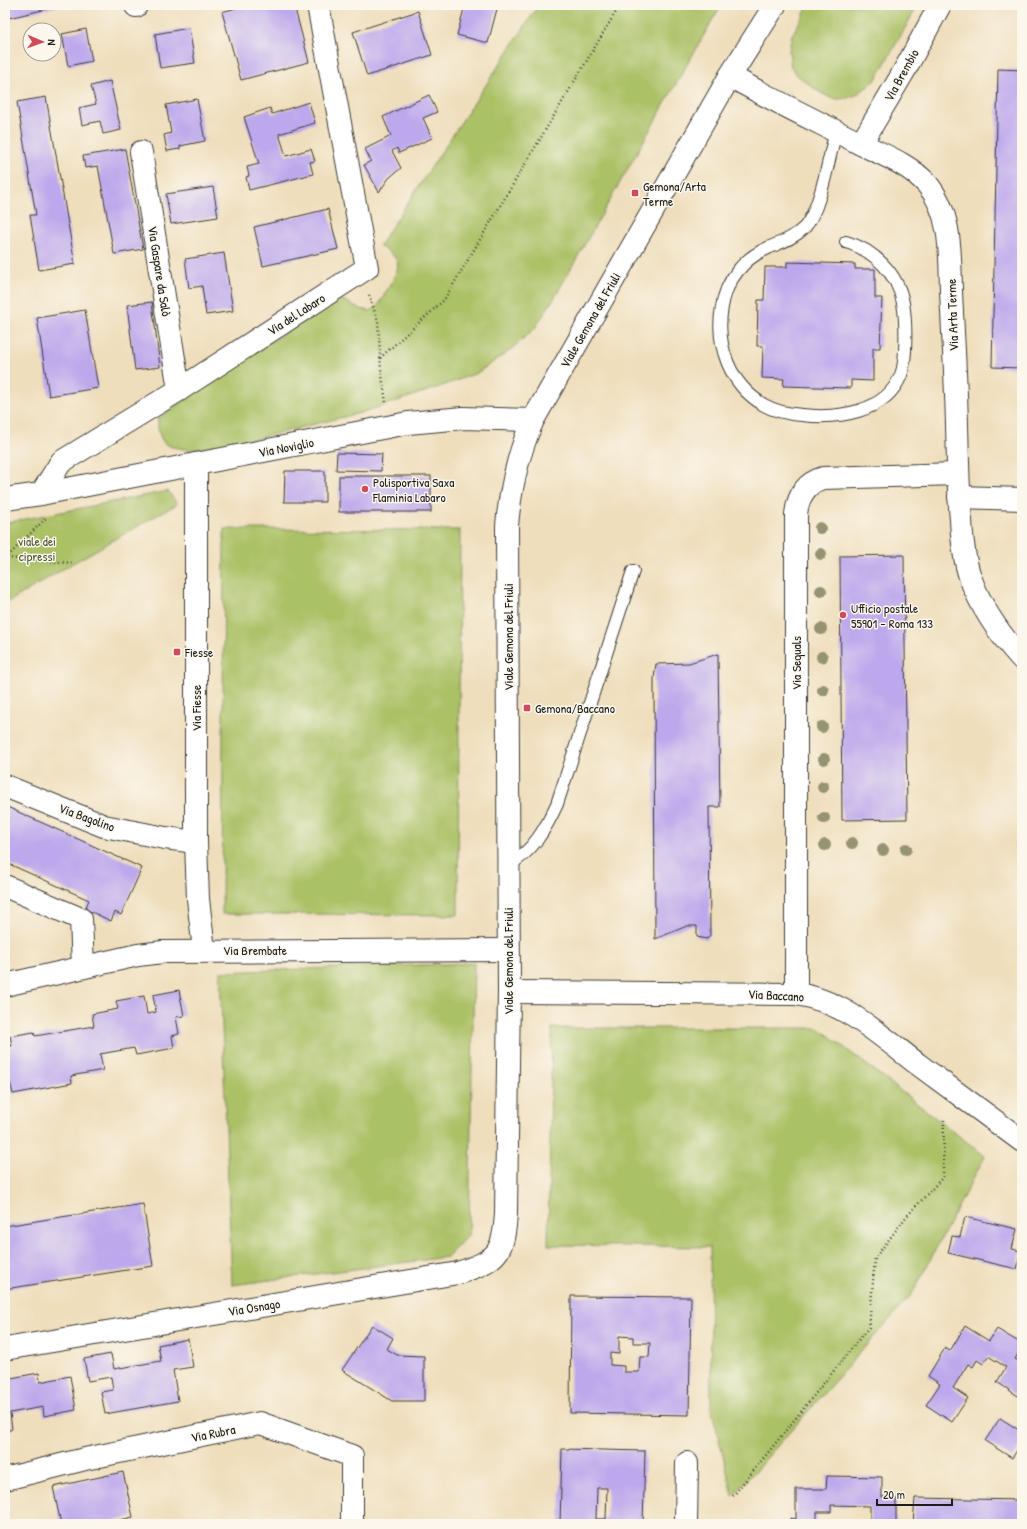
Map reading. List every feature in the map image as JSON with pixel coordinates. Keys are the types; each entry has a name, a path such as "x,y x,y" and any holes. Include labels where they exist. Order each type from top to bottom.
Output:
{"street":[{"path":"318,5 367,268"},
{"name":"Viale Gemona del Friuli","path":"730,76 764,5"},
{"name":"Viale Gemona del Friuli","path":"497,1252 501,1246 505,1233 509,992 507,526 511,493 518,461 521,449 533,420 730,76 775,5"},
{"name":"Via Brembio","path":"861,144 890,96 940,5"},
{"name":"Via Arta Terme","path":"730,76 861,144 898,161 920,177 937,198 945,219 950,258 957,426 957,474 964,551 969,575 994,624 1022,659"},
{"name":"Via Gaspare da Salò","path":"141,152 179,390"},
{"name":"Via del Labaro","path":"41,494 61,462 179,390 367,268"},
{"name":"Via Noviglio","path":"41,494 392,426 463,418 533,420"},
{"name":"Via Fiesse","path":"196,464 196,842 198,898 204,950"},
{"name":"Via Sequals","path":"796,994 796,514 799,499 807,486 823,478 957,474"},
{"path":"5,499 41,494"},
{"path":"959,498 1022,498"},
{"name":"Via Bagolino","path":"5,786 104,826 165,838 196,842"},
{"path":"5,886 81,919 83,967"},
{"name":"Via Brembate","path":"5,984 138,955 163,952 204,950 508,950"},
{"name":"Via Baccano","path":"509,992 796,994 820,1000 850,1015 1022,1141"},
{"name":"Via Osnago","path":"5,1349 458,1273 482,1264 497,1252"},
{"name":"Via Rubra","path":"5,1479 85,1459 260,1423 352,1456 352,1524"},
{"path":"686,1524 687,1464"}],"lane":[{"path":"836,131 816,206 809,221 804,228 789,240 754,255 745,262 728,286 722,306 721,345 729,367 749,394 772,409 797,415 825,416 858,411 882,399 895,386 901,375 904,356 904,316 900,290 892,276 878,260 860,247 846,242"},
{"path":"508,865 519,859 532,846 545,827 557,804 633,571"}],"path":[{"path":"380,358 444,300 620,5"},
{"path":"367,268 369,295 378,321 380,358 385,399 392,426"},
{"path":"6,559 51,514"},
{"path":"6,559 73,563"},
{"path":"733,1496 869,1327 875,1258 906,1217 943,1177 944,1116"}],"green space":[{"path":"539,5 721,5 553,300 535,328 508,352 477,373 431,390 360,413 242,442 190,450 172,447 164,443 160,436 158,419 190,395 338,298 370,311 379,304 395,276 398,265 393,256 379,246"},
{"path":"809,5 918,5 875,81 856,95 839,99 831,98 819,92 797,75 791,68 789,51 792,35"},
{"name":"viale dei cipressi","path":"168,491 177,504 73,563 5,604 5,523"},
{"path":"224,529 460,530 458,915 222,914"},
{"path":"474,963 469,1234 447,1257 232,1285 220,972"},
{"path":"552,1028 819,1028 985,1156 912,1294 733,1496 711,1407 710,1247 548,1245"}],"building":[{"path":"5,5 59,5 59,6 5,19"},
{"path":"246,5 294,5 309,62 241,80 222,12"},
{"path":"465,5 498,5 488,43 457,35"},
{"path":"418,11 432,55 367,76 353,32"},
{"path":"189,28 195,63 160,68 155,34"},
{"path":"86,29 92,61 68,66 62,34"},
{"path":"998,69 1022,70 1022,368 992,367"},
{"path":"110,81 121,130 103,134 100,121 82,125 79,108 96,104 91,86"},
{"path":"429,95 437,112 423,118 432,138 399,153 397,148 392,151 401,168 389,178 379,192 364,165 371,161 365,149 391,136 383,117"},
{"path":"46,97 75,264 39,270 30,215 36,215 17,102"},
{"path":"197,99 205,141 180,146 180,149 167,151 164,135 171,133 166,105"},
{"path":"309,102 315,123 279,134 286,156 311,149 315,161 310,162 313,174 249,190 246,177 249,176 247,167 259,164 244,117 270,108 272,114"},
{"path":"125,149 143,249 114,254 98,166 85,168 83,156"},
{"path":"213,187 218,217 171,224 166,194"},
{"path":"328,209 338,249 263,266 254,227"},
{"path":"224,253 233,311 206,315 202,286 189,288 185,259"},
{"path":"787,262 855,264 855,269 875,269 875,298 882,298 880,348 873,348 873,381 851,380 851,388 783,386 784,379 762,378 763,346 757,346 758,300 764,300 765,267 787,267"},
{"path":"152,302 160,367 135,370 127,305"},
{"path":"85,310 98,388 49,396 37,318"},
{"path":"337,453 382,454 381,471 336,470"},
{"path":"285,471 325,471 325,502 284,502"},
{"path":"339,476 431,476 431,512 339,512"},
{"path":"904,555 907,819 842,820 840,556"},
{"path":"718,654 720,807 709,807 710,935 707,939 697,937 697,926 687,926 655,939 654,678 656,664 689,663"},
{"path":"5,806 142,868 121,915 115,912 111,921 85,909 89,900 9,864 5,873"},
{"path":"179,990 184,1016 176,1017 179,1034 172,1036 174,1048 136,1055 134,1048 100,1054 103,1070 71,1076 72,1083 13,1094 10,1082 5,1083 5,1047 12,1046 10,1036 34,1032 35,1036 94,1026 92,1014 118,1009 116,1001 144,996 147,1014 156,1012 153,995"},
{"path":"143,1204 153,1266 5,1289 5,1226"},
{"path":"965,1217 1017,1229 1012,1249 1021,1251 1017,1269 948,1253 952,1236 960,1237"},
{"path":"571,1296 691,1297 689,1415 570,1413","holes":["619,1336 633,1337 633,1343 650,1343 649,1357 640,1357 639,1372 624,1372 624,1366 610,1365 610,1353 619,1354"]},
{"path":"372,1325 393,1338 387,1349 397,1355 424,1356 424,1401 392,1401 342,1370"},
{"path":"965,1326 989,1341 997,1329 1022,1344 1022,1348 1015,1359 1022,1363 1022,1389 1018,1396 997,1382 1006,1367 988,1356 983,1364 977,1360 973,1367 968,1364 953,1388 968,1398 952,1422 926,1405 940,1384 928,1376 945,1348 950,1351"},
{"path":"188,1339 193,1367 173,1370 178,1401 105,1414 101,1392 113,1390 111,1377 88,1381 84,1359 111,1354 114,1369 161,1361 158,1345"},
{"path":"39,1373 40,1382 70,1376 76,1410 44,1416 43,1407 10,1413 12,1429 5,1432 5,1379"},
{"path":"1000,1418 1022,1432 1022,1448 1020,1446 1012,1458 985,1441"},
{"path":"562,1449 645,1451 643,1524 560,1524","holes":["597,1488 607,1488 606,1519 596,1519"]},
{"path":"123,1472 133,1517 103,1524 61,1524 53,1487"},
{"path":"827,1476 882,1477 882,1497 896,1498 896,1524 870,1524 870,1506 831,1505 831,1512 817,1512 817,1524 790,1524 790,1518 796,1519 796,1489 826,1489"},
{"path":"915,1498 1022,1500 1022,1524 913,1524"}],"place":[{"name":"Gemona/Arta Terme","path":"635,193"},
{"name":"Polisportiva Saxa Flaminia Labaro","path":"365,489"},
{"name":"Ufficio postale 55901 – Roma 133","path":"843,615"},
{"name":"Fiesse","path":"177,652"},
{"name":"Gemona/Baccano","path":"527,708"}]}
